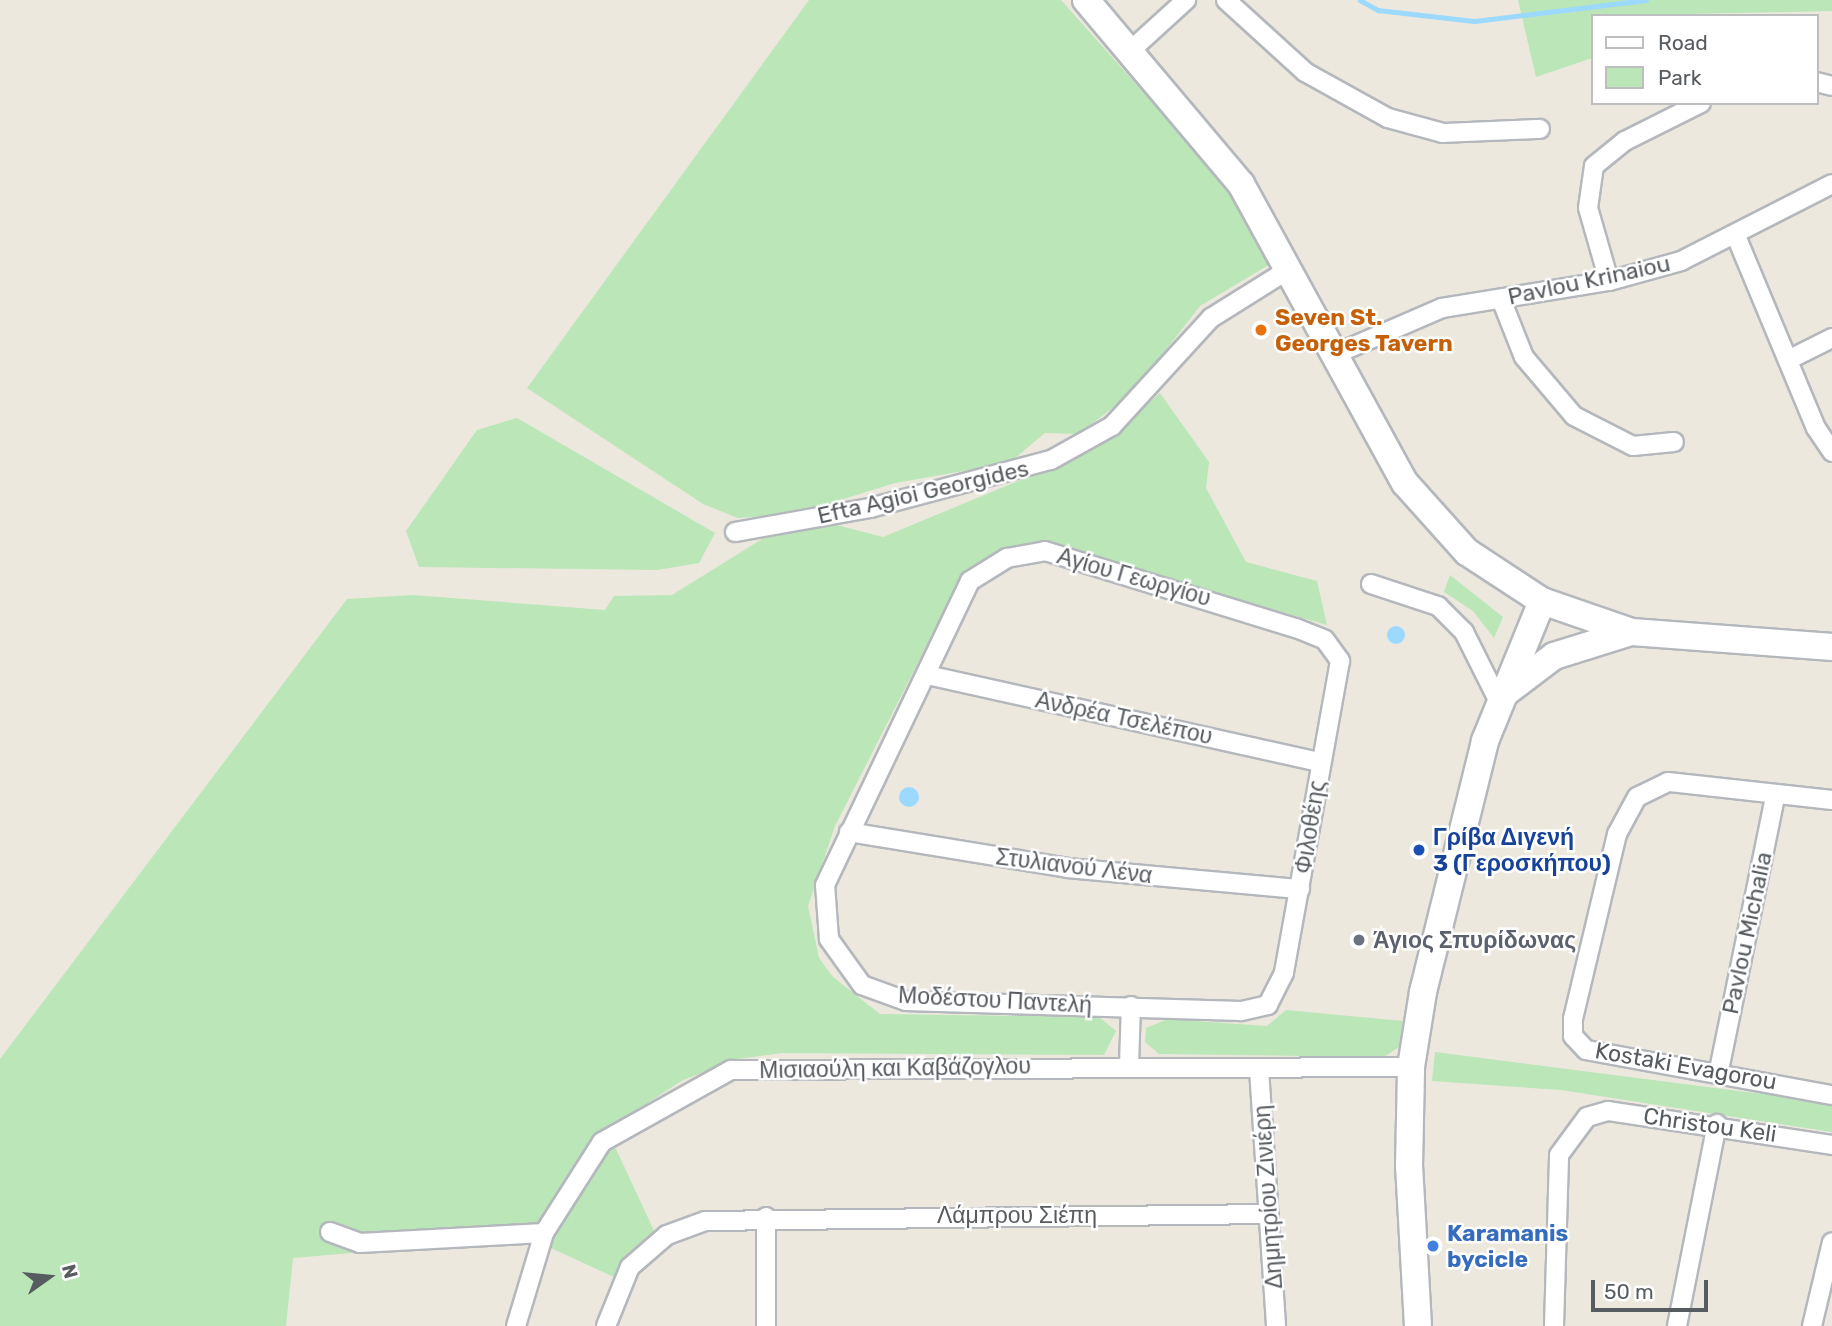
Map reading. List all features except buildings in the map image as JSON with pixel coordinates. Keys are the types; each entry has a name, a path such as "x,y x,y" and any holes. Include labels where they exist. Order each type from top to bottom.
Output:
{"main road":[{"path":"1086,0 1218,151 1292,268 1338,353 1380,442 1425,509 1467,552 1542,601 1632,632 1832,646"},
{"path":"1418,1326 1411,1067 1423,992 1498,700 1542,601"},
{"path":"1498,700 1554,656 1632,632"}],"street":[{"path":"1130,51 1186,0"},
{"path":"1226,0 1305,72 1388,118 1443,133 1540,129"},
{"path":"1609,281 1588,208 1594,166 1625,141 1697,105"},
{"name":"Pavlou Krinaiou","path":"1338,353 1415,317 1609,281 1681,261 1736,236 1832,184"},
{"path":"1736,236 1832,452"},
{"name":"Efta Agioi Georgides","path":"735,532 870,508 1051,460 1112,426 1211,318 1292,268"},
{"path":"1501,299 1524,357 1574,416 1633,446 1674,442"},
{"path":"1790,359 1832,338"},
{"name":"Αγίου Γεωργίου","path":"849,832 971,581 1007,558 1045,551 1256,613 1325,640"},
{"path":"1370,584 1438,606 1464,632 1498,700"},
{"name":"Φιλοθέης","path":"1258,1009 1277,996 1300,889 1320,762 1340,672 1325,640"},
{"name":"Ανδρέα Τσελέπου","path":"927,675 1320,762"},
{"name":"Kostaki Evagorou","path":"1832,800 1775,796 1668,782 1637,797 1616,834 1573,1019 1573,1036 1586,1050 1719,1070 1832,1095"},
{"name":"Pavlou Michalia","path":"1719,1070 1775,796"},
{"name":"Στυλιανού Λένα","path":"849,832 1068,868 1300,889"},
{"name":"Μοδέστου Παντελή","path":"849,832 825,886 824,915 829,939 862,985 906,1001 1258,1009"},
{"path":"1129,1065 1131,1006"},
{"name":"Μισιαούλη και Καβάζογλου","path":"516,1326 544,1233 602,1142 731,1070 1129,1065 1259,1069 1411,1067"},
{"name":"Δημητρίου Ζινιέρη","path":"1259,1069 1276,1326"},
{"name":"Christou Keli","path":"1554,1326 1559,1156 1587,1117 1608,1111 1717,1124 1832,1145"},
{"path":"1676,1326 1717,1124"},
{"name":"Λάμπρου Σιέπη","path":"606,1326 624,1276 667,1235 705,1221 766,1217 1269,1214"},
{"path":"766,1217 766,1326"},
{"path":"330,1232 360,1243 544,1233"},
{"path":"1812,1326 1832,1242"}],"green space":[{"path":"809,0 1061,0 1235,195 1272,263 1200,306 1134,391 1079,434 1045,433 1009,463 895,483 795,514 738,518 703,504 527,388"},
{"path":"1518,0 1832,0 1832,11 1590,14 1590,59 1536,77"},
{"path":"1160,393 1209,462 1206,488 1246,562 1317,581 1327,625 1047,544 1000,551 961,578 835,826 808,906 819,958 833,977 880,1014 1099,1017 1116,1031 1104,1055 782,1053 738,1059 683,1080 609,1128 602,1144 616,1149 656,1235 614,1277 529,1238 293,1258 286,1326 0,1326 0,1059 347,599 413,595 605,610 614,596 672,595 762,539 829,523 883,537 1052,467 1119,429"},
{"path":"517,418 715,533 699,563 657,570 419,567 406,531 477,430"},
{"path":"1450,575 1503,617 1494,638 1473,611 1444,592"},
{"path":"1286,1010 1403,1021 1399,1047 1384,1057 1159,1054 1145,1042 1146,1028 1168,1019 1267,1026"},
{"path":"1435,1052 1832,1103 1832,1132 1561,1090 1432,1081"}],"water":[{"path":"1396,626 1402,629 1405,635 1402,641 1396,644 1390,641 1387,635 1390,629"},
{"path":"909,787 916,790 919,797 916,804 909,807 902,804 899,797 902,790"}],"waterway":[{"path":"1360,0 1378,10 1475,21 1646,0"}],"place":[{"name":"Seven St. Georges Tavern","path":"1261,330"},
{"name":"Γρίβα Διγενή 3 (Γεροσκήπου)","path":"1419,850"},
{"name":"Άγιος Σπυρίδωνας","path":"1359,940"},
{"name":"Karamanis bycicle","path":"1433,1246"}]}
